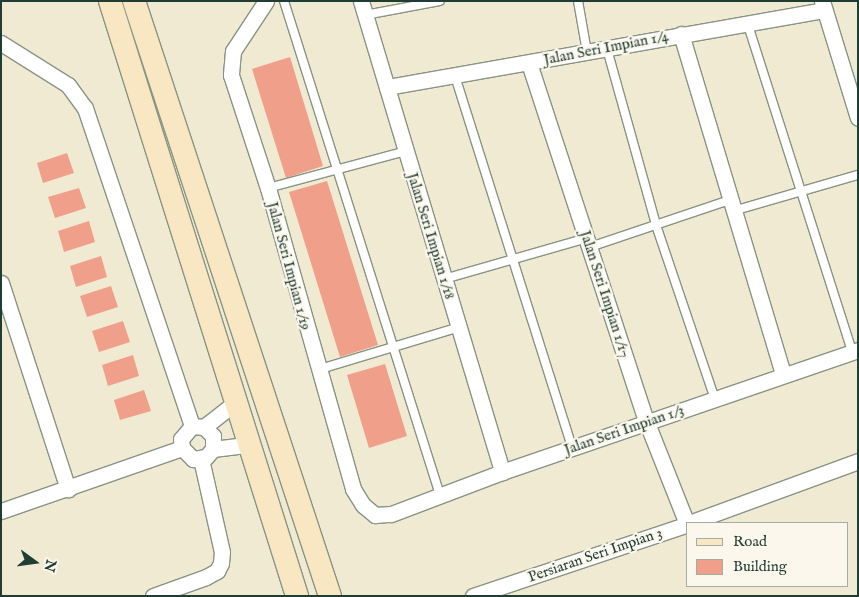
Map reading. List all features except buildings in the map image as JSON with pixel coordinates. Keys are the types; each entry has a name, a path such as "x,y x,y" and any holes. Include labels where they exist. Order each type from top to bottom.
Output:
{"street":[{"path":"110,1 252,444 297,596"},
{"path":"134,1 330,596"},
{"name":"Jalan Seri Impian 1/19","path":"266,1 233,51 230,63 231,75 268,188 317,370 353,489 363,505 375,515 391,514"},
{"path":"823,5 857,112"},
{"name":"Jalan Seri Impian 1/4","path":"387,87 607,49 748,22 823,5"},
{"name":"Jalan Seri Impian 1/18","path":"363,8 502,472"},
{"path":"681,34 783,374"},
{"path":"1,43 68,85 85,108 198,427 213,436 213,449"},
{"name":"Jalan Seri Impian 1/17","path":"529,63 647,423 687,522"},
{"path":"1,284 68,489"},
{"name":"Jalan Seri Impian 1/3","path":"391,514 502,472 855,350"},
{"path":"201,459 186,455 182,448 181,439 237,401"},
{"path":"201,459 213,449 252,444"},
{"path":"1,510 68,489 182,448"},
{"path":"153,596 206,577 217,571 221,563 222,552 201,459"},
{"name":"Persiaran Seri Impian 3","path":"693,522 858,461"},
{"name":"Persiaran Seri Impian 3","path":"473,596 686,525"}],"lane":[{"path":"284,1 440,495"},
{"path":"363,8 440,1"},
{"path":"578,1 587,52"},
{"path":"748,22 800,190 855,350"},
{"path":"607,49 656,225 715,399"},
{"path":"455,76 572,448"},
{"path":"268,188 406,151"},
{"path":"444,279 512,259 588,243 731,205 858,175"},
{"path":"317,370 459,327"}]}
